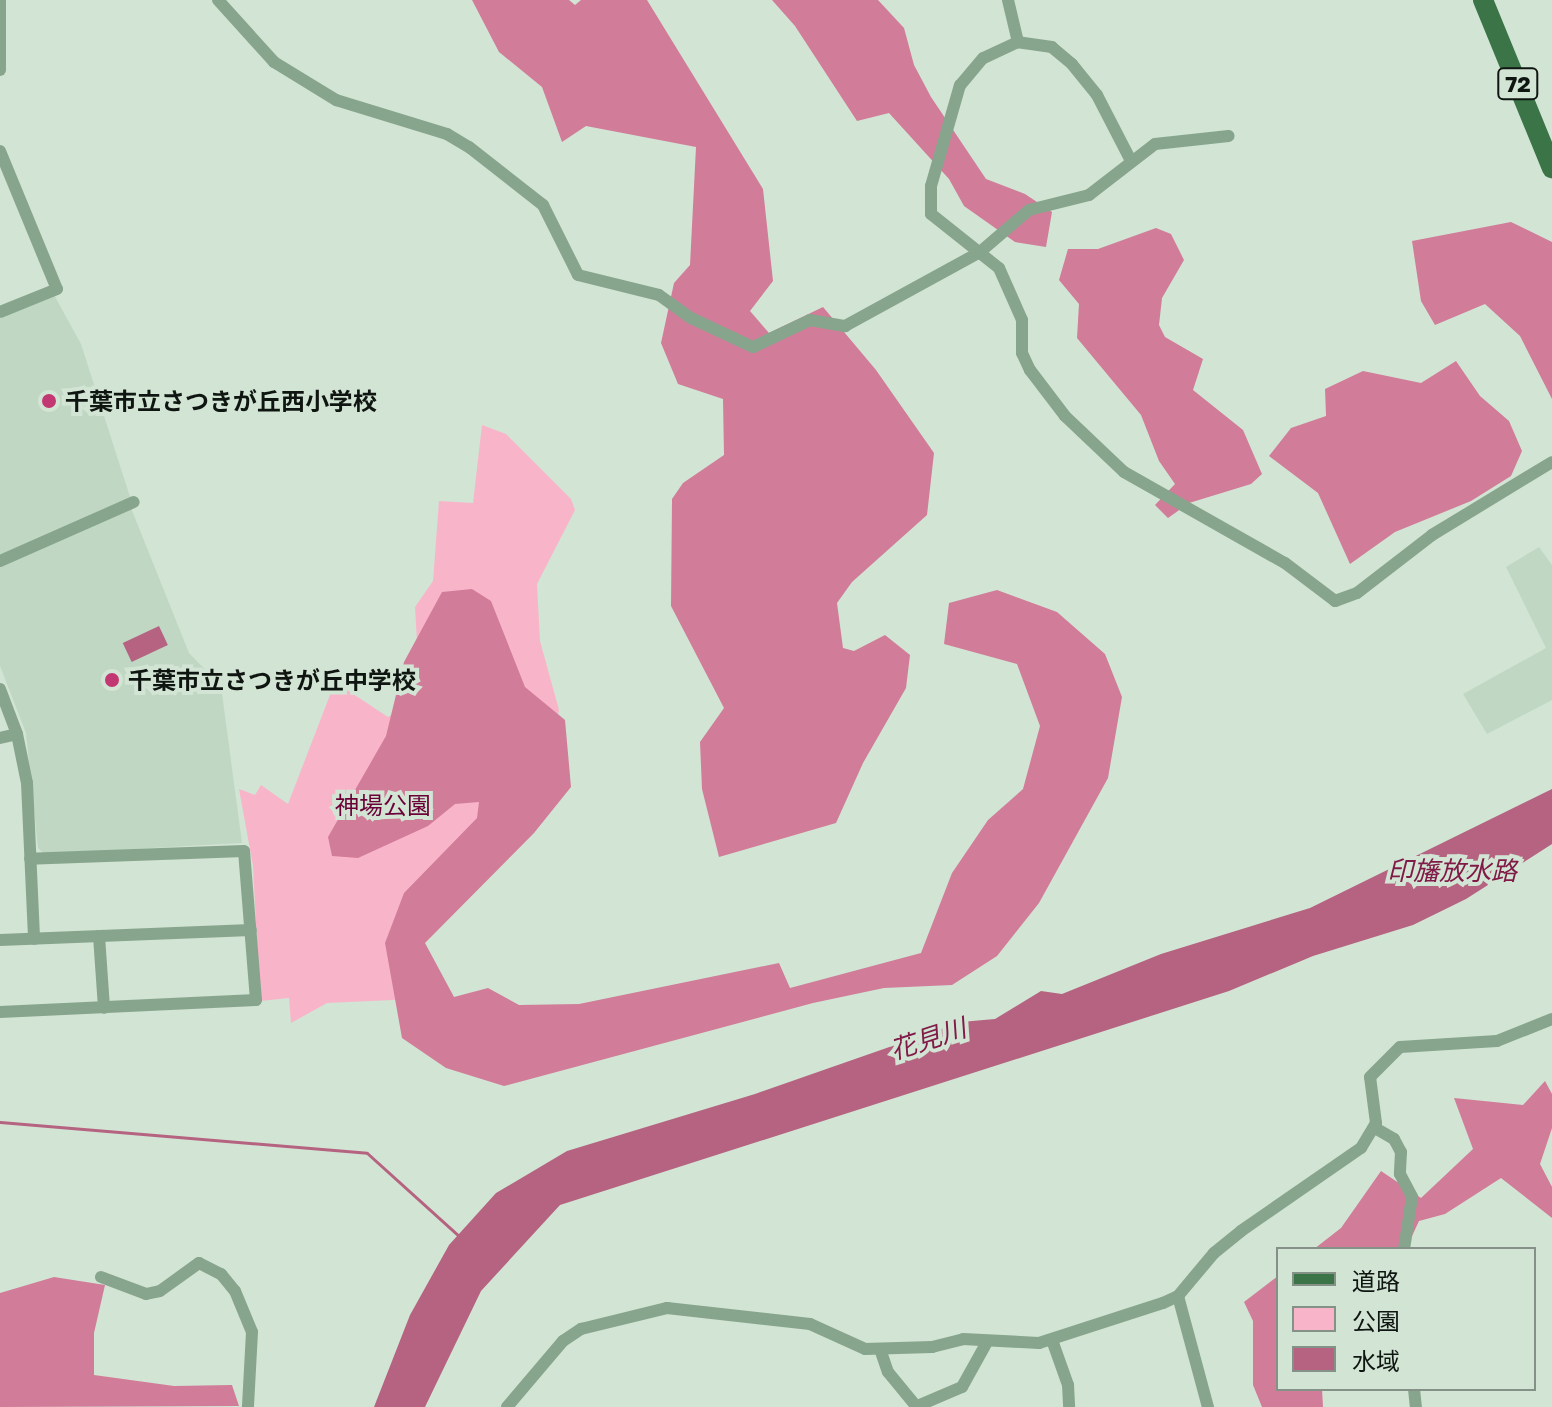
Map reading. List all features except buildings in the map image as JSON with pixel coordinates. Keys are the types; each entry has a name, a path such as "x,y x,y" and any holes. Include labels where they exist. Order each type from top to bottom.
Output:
{"main road":[{"name":"72","path":"1483,0 1552,168"}],"street":[{"path":"0,0 0,70"},
{"path":"218,0 264,54 336,100 447,134 469,147 543,205 578,275 659,295 691,318 753,347 810,320 845,326 980,252 1029,210 1089,195 1130,159 1155,144 1179,138 1229,136"},
{"path":"1008,0 1018,42"},
{"path":"1130,159 1097,95 1072,64 1052,47 1018,42 983,58 960,85 931,186 931,214 999,268 1013,293 1022,320 1022,353 1065,416 1124,472 1285,563 1335,601 1357,593 1432,535 1552,462"},
{"path":"0,151 57,289 0,312"},
{"path":"0,561 134,502"},
{"path":"0,689 17,734 27,783 34,939"},
{"path":"0,738 17,734"},
{"path":"0,1012 256,1000 244,851 30,859"},
{"path":"0,940 251,930"},
{"path":"99,936 104,1008"},
{"path":"507,1407 563,1341 581,1329 667,1308 810,1324 853,1347 880,1349 932,1347 963,1339 987,1342 1052,1340 1178,1296 1214,1253 1361,1148 1375,1128 1370,1077 1400,1047 1497,1041 1552,1019"},
{"path":"1375,1128 1394,1139 1401,1152 1400,1174 1412,1197 1404,1247"},
{"path":"101,1277 146,1294 160,1291 199,1263 221,1274 235,1291 252,1332 248,1407"},
{"path":"1178,1296 1208,1407"},
{"path":"1052,1340 1068,1385 1069,1407"},
{"path":"880,1349 888,1372 916,1407 962,1387 987,1342"}],"shaded area":[{"name":"千葉市立さつきが丘西小学校","path":"53,293 81,344 130,497 0,557 0,315"},
{"name":"千葉市立さつきが丘中学校","path":"131,508 189,653 221,686 242,843 44,854 38,848 26,733 0,666 0,565"},
{"path":"1539,547 1552,565 1552,700 1487,734 1463,694 1546,648 1506,567"}],"green space":[{"path":"472,0 569,0 575,5 581,0 647,0 763,189 773,281 750,311 769,333 823,307 876,370 934,453 927,515 852,582 837,603 843,648 854,651 885,635 910,655 906,688 863,763 836,823 719,857 702,789 700,742 724,708 671,606 672,499 683,483 724,455 723,399 678,384 661,343 674,283 690,265 696,147 586,126 562,142 542,87 499,52"},
{"path":"772,0 878,0 904,28 914,65 931,97 986,179 1025,194 1052,212 1046,247 1015,242 964,206 949,179 889,113 857,121 795,26"},
{"path":"1511,222 1552,242 1552,399 1520,336 1485,304 1435,325 1421,301 1412,241"},
{"path":"1156,228 1171,234 1184,260 1162,298 1159,325 1165,337 1203,359 1193,390 1243,430 1262,474 1251,484 1189,503 1168,518 1155,505 1175,484 1159,461 1141,415 1077,338 1079,304 1059,280 1068,249 1098,249"},
{"path":"1456,361 1480,396 1509,421 1522,451 1511,476 1471,501 1395,532 1350,564 1318,493 1269,456 1291,428 1326,416 1325,389 1363,371 1421,383"},
{"name":"神場公園","path":"482,425 506,434 571,499 575,510 537,584 540,641 559,710 549,762 418,891 414,999 327,1003 291,1023 289,998 260,1001 253,866 239,789 255,795 261,785 288,804 335,682 388,717 420,696 415,607 433,581 439,501 473,503"},
{"path":"472,589 491,601 525,687 565,720 571,787 534,833 425,943 454,997 488,988 519,1005 579,1004 779,963 790,988 921,953 952,873 988,820 1023,789 1040,726 1017,664 944,644 949,603 997,590 1057,612 1105,654 1122,697 1108,778 1039,903 997,956 952,985 884,988 813,1003 504,1086 446,1068 402,1038 385,943 404,893 477,818 479,802 455,804 428,826 358,858 332,856 328,837 386,736 404,662 442,592"},
{"path":"1545,1081 1552,1094 1552,1128 1540,1164 1552,1187 1552,1218 1501,1178 1445,1214 1419,1221 1407,1247 1317,1247 1341,1228 1381,1171 1421,1198 1473,1149 1454,1098 1523,1105"},
{"path":"54,1277 105,1285 94,1333 94,1375 174,1386 232,1385 239,1406 0,1407 0,1293"},
{"path":"1276,1278 1276,1391 1322,1391 1323,1407 1262,1407 1253,1385 1253,1321 1244,1302"}],"water":[{"path":"159,626 168,645 132,662 123,643"},
{"name":"印旛放水路","path":"1552,789 1552,844 1466,899 1413,925 1313,956 1229,991 560,1205 481,1291 425,1407 374,1407 410,1315 449,1245 496,1193 567,1151 755,1094 961,1022 995,1019 1041,991 1062,994 1161,954 1310,908"}],"waterway":[{"path":"0,1122 367,1153 459,1236"}],"place":[{"name":"千葉市立さつきが丘西小学校","path":"49,401"},
{"name":"千葉市立さつきが丘中学校","path":"112,680"}],"water label":[{"name":"花見川","path":"928,1039"}]}
